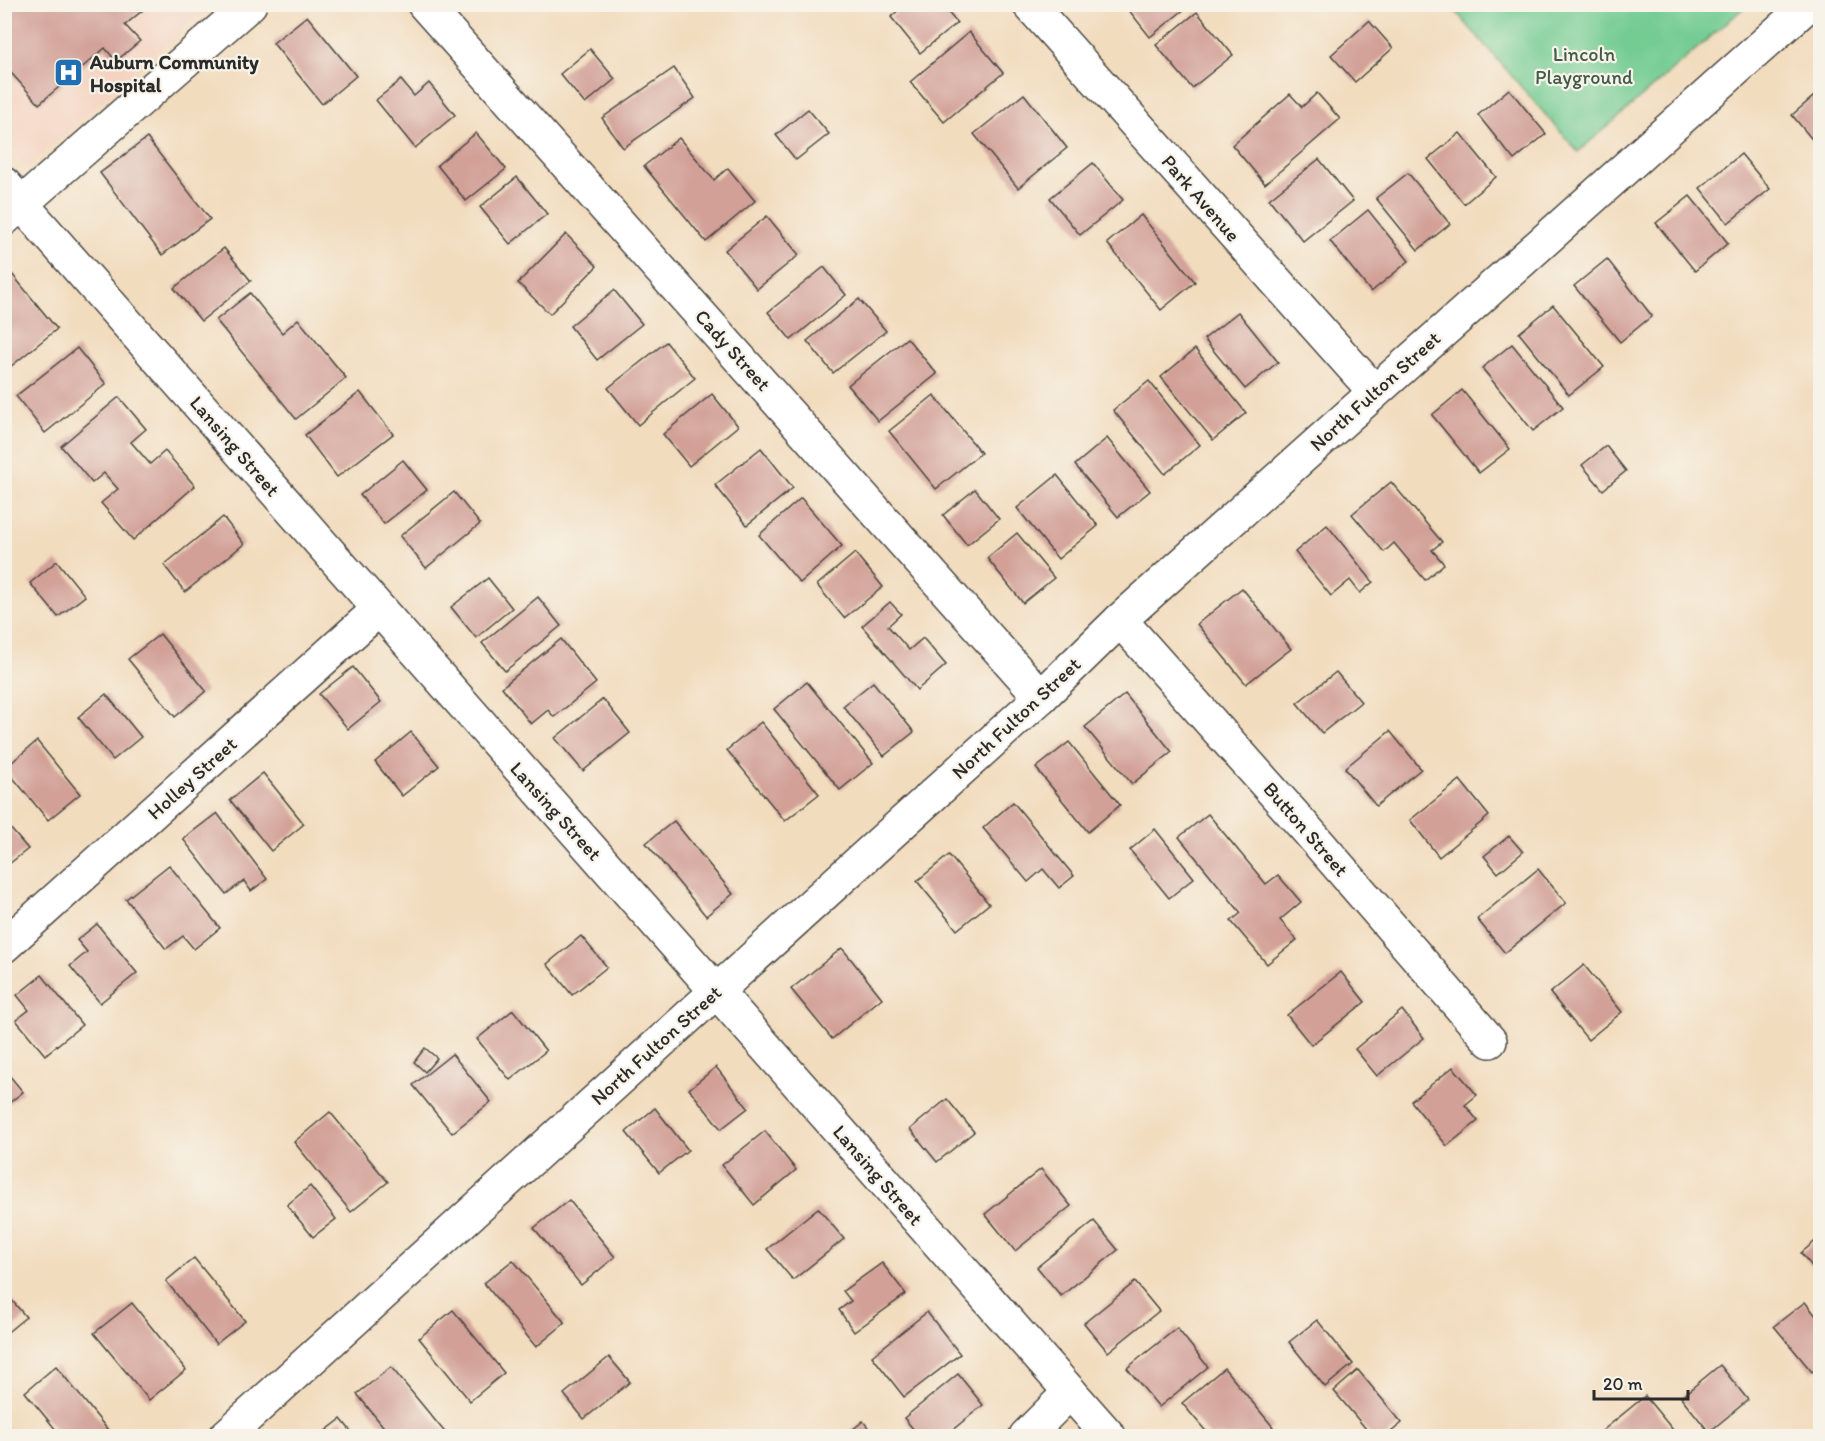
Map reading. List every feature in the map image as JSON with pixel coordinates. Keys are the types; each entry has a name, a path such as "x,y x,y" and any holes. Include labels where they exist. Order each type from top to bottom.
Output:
{"street":[{"path":"10,202 250,4"},
{"name":"Cady Street","path":"424,4 1041,697"},
{"name":"Park Avenue","path":"1029,4 1374,391"},
{"name":"North Fulton Street","path":"226,1437 1041,697 1120,620 1809,4"},
{"name":"Lansing Street","path":"10,202 378,610 1109,1437"},
{"name":"Holley Street","path":"4,946 378,610"},
{"name":"Button Street","path":"1120,620 1308,831 1490,1041"},
{"path":"1026,1437 1070,1392"}],"shaded area":[{"name":"Auburn Community Hospital","path":"4,5 211,5 27,168 5,142"}],"green space":[{"name":"Lincoln Playground","path":"1450,5 1747,5 1578,152"}],"building":[{"path":"905,4 941,4 957,23 920,53 891,17"},
{"path":"1124,4 1191,4 1150,37"},
{"path":"4,5 149,5 125,25 140,41 116,61 105,48 39,104 4,65"},
{"path":"1197,12 1233,55 1192,88 1156,45"},
{"path":"307,16 356,76 322,104 273,43"},
{"path":"1369,21 1393,48 1355,82 1331,55"},
{"path":"969,32 1003,73 944,122 910,82"},
{"path":"590,49 615,79 585,104 560,74"},
{"path":"674,68 695,98 623,148 602,118"},
{"path":"401,80 414,96 429,83 455,115 415,148 376,100"},
{"path":"1509,89 1546,134 1514,160 1478,115"},
{"path":"1820,91 1820,149 1792,115"},
{"path":"1317,93 1340,119 1265,184 1232,145 1290,94 1302,107"},
{"path":"1024,94 1067,148 1018,188 974,134"},
{"path":"808,109 829,134 796,160 776,135"},
{"path":"476,133 506,169 466,201 437,165"},
{"path":"1460,133 1496,177 1464,204 1428,159"},
{"path":"147,138 210,219 162,255 100,173"},
{"path":"679,138 714,180 728,168 755,201 706,242 644,166"},
{"path":"1741,154 1770,189 1728,223 1700,188"},
{"path":"1319,159 1353,201 1303,241 1269,199"},
{"path":"1093,163 1123,200 1080,235 1050,198"},
{"path":"1408,173 1450,224 1418,250 1376,198"},
{"path":"517,177 547,214 510,244 480,207"},
{"path":"1690,196 1728,243 1695,271 1656,223"},
{"path":"1368,210 1409,261 1371,292 1330,241"},
{"path":"1141,215 1195,282 1161,310 1107,243"},
{"path":"767,216 799,255 757,289 725,250"},
{"path":"566,234 597,266 550,314 518,283"},
{"path":"224,248 251,281 201,321 174,288"},
{"path":"1607,259 1652,316 1620,342 1574,286"},
{"path":"824,267 846,295 791,340 768,312"},
{"path":"12,274 57,329 4,372 4,281"},
{"path":"614,290 642,324 597,360 570,326"},
{"path":"250,293 282,333 298,319 346,378 296,419 216,320"},
{"path":"859,299 886,331 833,373 807,341"},
{"path":"1553,305 1604,367 1569,395 1519,333"},
{"path":"1238,312 1278,362 1245,389 1204,339"},
{"path":"907,338 937,374 878,421 848,385"},
{"path":"666,342 695,378 638,425 608,388"},
{"path":"1512,344 1563,407 1533,431 1482,368"},
{"path":"77,348 106,384 45,433 16,396"},
{"path":"1195,349 1246,413 1213,440 1161,377"},
{"path":"1149,381 1200,445 1165,474 1113,410"},
{"path":"1462,390 1510,449 1479,473 1432,415"},
{"path":"360,392 393,434 337,477 305,435"},
{"path":"712,394 738,426 689,466 663,434"},
{"path":"934,395 981,453 936,489 889,431"},
{"path":"119,397 146,429 131,442 150,464 165,451 195,486 133,540 101,503 118,489 104,473 92,483 61,446"},
{"path":"1107,438 1150,491 1118,517 1075,465"},
{"path":"1606,446 1626,471 1603,490 1582,465"},
{"path":"761,448 793,488 747,525 715,485"},
{"path":"403,460 427,490 384,524 360,495"},
{"path":"1057,475 1098,526 1058,559 1017,508"},
{"path":"1391,482 1442,542 1432,550 1444,564 1425,580 1394,543 1384,552 1352,514"},
{"path":"975,489 999,519 967,545 943,515"},
{"path":"454,492 480,524 426,568 400,536"},
{"path":"801,498 842,546 800,583 759,535"},
{"path":"223,517 244,544 185,592 164,565"},
{"path":"1327,525 1373,582 1360,593 1350,580 1331,596 1295,552"},
{"path":"1017,533 1054,578 1023,603 987,558"},
{"path":"855,553 883,587 844,618 817,585"},
{"path":"57,561 85,596 58,617 30,583"},
{"path":"488,578 512,608 476,638 451,607"},
{"path":"1242,588 1291,649 1246,684 1197,624"},
{"path":"538,597 561,626 505,671 482,643"},
{"path":"890,602 901,614 888,626 909,650 923,638 946,665 917,690 862,626"},
{"path":"160,634 206,691 175,717 128,659"},
{"path":"561,639 596,683 554,717 548,710 531,724 502,687"},
{"path":"353,667 381,702 348,729 319,694"},
{"path":"1336,672 1361,702 1322,733 1297,703"},
{"path":"807,682 873,763 840,790 774,709"},
{"path":"873,682 914,732 884,756 843,706"},
{"path":"106,694 141,737 113,760 78,717"},
{"path":"1125,694 1172,752 1132,784 1085,727"},
{"path":"603,699 630,733 583,771 555,738"},
{"path":"761,722 819,794 785,821 727,750"},
{"path":"1390,731 1421,769 1376,806 1345,768"},
{"path":"411,732 439,766 402,796 375,762"},
{"path":"37,741 80,794 48,820 5,768"},
{"path":"1069,742 1120,805 1088,832 1036,768"},
{"path":"263,773 304,824 271,851 230,800"},
{"path":"1460,780 1489,816 1439,857 1410,820"},
{"path":"1013,802 1074,876 1059,888 1043,869 1028,882 983,828"},
{"path":"217,813 267,879 251,891 244,881 226,894 183,839"},
{"path":"1208,814 1266,884 1278,875 1301,902 1280,920 1297,940 1267,964 1231,921 1241,913 1179,837"},
{"path":"4,821 28,849 4,868"},
{"path":"674,821 733,894 706,916 646,843"},
{"path":"1155,829 1194,878 1169,898 1130,850"},
{"path":"1509,836 1523,852 1498,873 1484,856"},
{"path":"949,855 989,904 957,930 917,881"},
{"path":"169,865 220,928 194,949 183,936 166,949 126,899"},
{"path":"1538,869 1566,903 1505,953 1477,919"},
{"path":"97,924 137,973 100,1003 70,966 87,952 77,940"},
{"path":"581,936 607,967 572,995 547,964"},
{"path":"842,948 882,998 832,1039 791,989"},
{"path":"1584,965 1622,1012 1588,1040 1550,993"},
{"path":"1341,972 1365,1002 1311,1045 1287,1015"},
{"path":"42,975 82,1025 45,1055 16,1020 29,1010 17,995"},
{"path":"513,1010 546,1051 510,1080 477,1039"},
{"path":"1402,1010 1424,1038 1377,1076 1355,1049"},
{"path":"425,1048 437,1058 425,1072 414,1062"},
{"path":"452,1054 491,1102 452,1133 413,1085"},
{"path":"716,1067 748,1108 721,1129 689,1089"},
{"path":"1453,1067 1477,1095 1465,1105 1478,1121 1447,1146 1411,1101"},
{"path":"4,1069 23,1092 4,1107"},
{"path":"947,1099 974,1132 937,1162 910,1129"},
{"path":"655,1108 688,1150 659,1173 626,1132"},
{"path":"330,1112 388,1182 351,1212 294,1142"},
{"path":"765,1131 796,1170 754,1205 722,1165"},
{"path":"1041,1169 1071,1206 1015,1251 985,1214"},
{"path":"310,1186 336,1219 313,1237 287,1205"},
{"path":"569,1200 615,1257 581,1285 534,1228"},
{"path":"818,1208 844,1239 793,1280 767,1249"},
{"path":"1094,1221 1118,1250 1061,1296 1037,1267"},
{"path":"1819,1238 1820,1240 1820,1276 1801,1253"},
{"path":"194,1258 245,1321 216,1344 166,1281"},
{"path":"513,1260 565,1323 536,1347 484,1283"},
{"path":"882,1263 906,1294 854,1332 839,1310 851,1301 843,1291"},
{"path":"1135,1282 1159,1311 1108,1352 1084,1323"},
{"path":"4,1291 26,1317 4,1335"},
{"path":"1805,1302 1820,1321 1820,1365 1812,1372 1774,1326"},
{"path":"132,1303 186,1370 149,1400 94,1333"},
{"path":"453,1310 504,1373 470,1401 419,1338"},
{"path":"927,1312 960,1354 904,1397 872,1356"},
{"path":"1317,1320 1353,1364 1325,1387 1289,1342"},
{"path":"1177,1328 1208,1367 1159,1407 1127,1368"},
{"path":"609,1357 630,1382 584,1419 564,1394"},
{"path":"1720,1365 1748,1400 1709,1432 1681,1397"},
{"path":"56,1366 112,1435 61,1436 25,1392"},
{"path":"391,1367 448,1436 391,1436 357,1394"},
{"path":"1224,1368 1273,1427 1262,1436 1210,1436 1182,1403"},
{"path":"1358,1370 1402,1423 1386,1436 1372,1436 1334,1391"},
{"path":"958,1374 983,1405 945,1436 919,1436 904,1418"},
{"path":"1645,1396 1678,1436 1596,1436"},
{"path":"341,1419 355,1436 319,1436"},
{"path":"863,1421 875,1436 845,1436"}],"place":[{"name":"Auburn Community Hospital","path":"69,73"}]}
